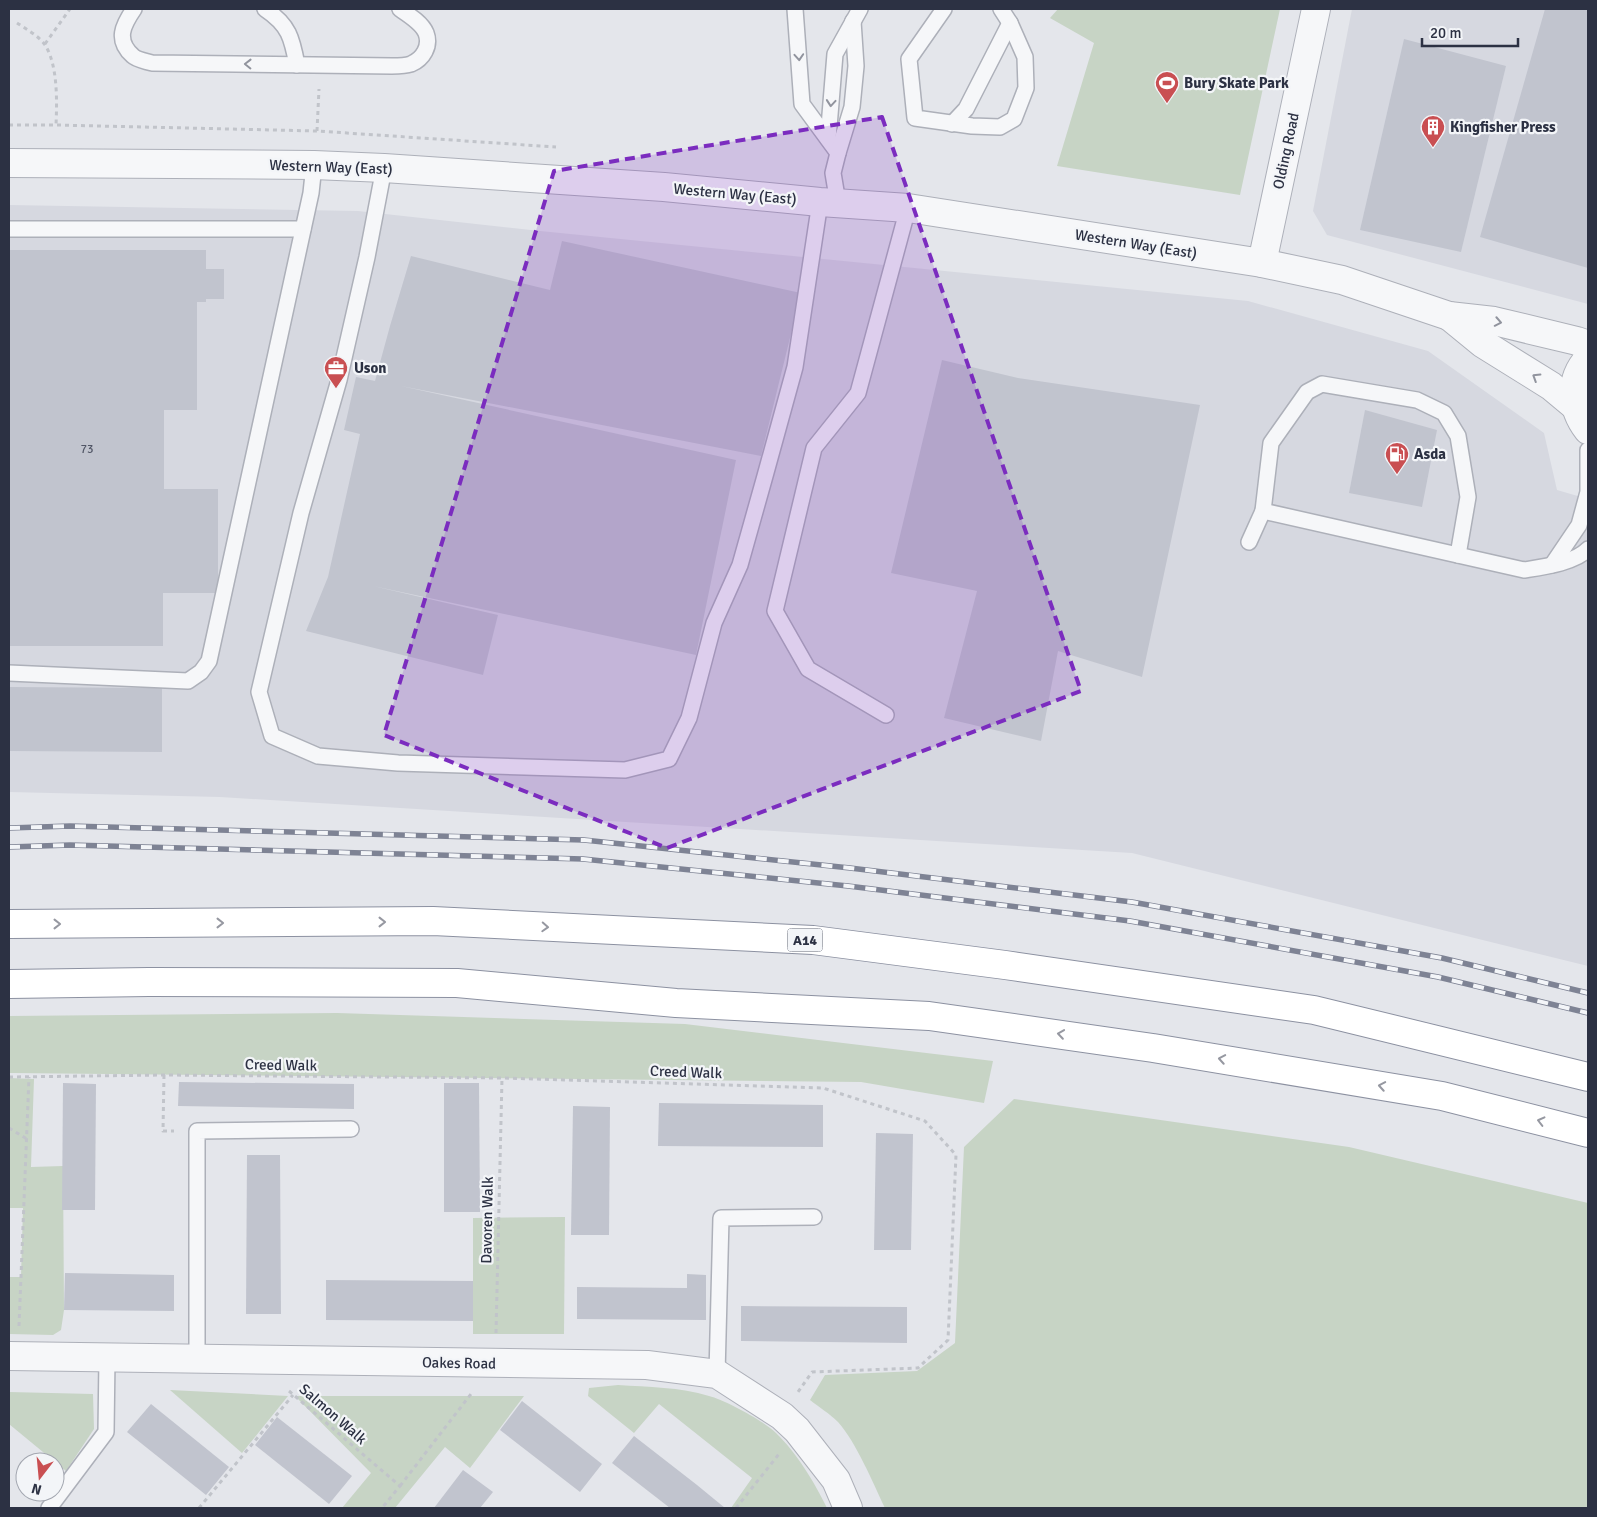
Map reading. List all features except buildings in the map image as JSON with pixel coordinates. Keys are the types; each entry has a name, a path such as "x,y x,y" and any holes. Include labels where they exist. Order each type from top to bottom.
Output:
{"highway":[{"name":"A14","path":"9,924 433,921 813,940 1005,965 1314,1010 1588,1077"},
{"path":"9,984 148,982 457,983 676,1003 929,1016 1153,1048 1442,1096 1588,1133"}],"street":[{"name":"Olding Road","path":"1262,263 1316,9"},
{"name":"Western Way (East)","path":"9,163 314,165 384,168 908,208 1262,263 1342,280 1450,316 1494,321 1577,340 1588,345"},
{"name":"Western Way (East)","path":"1450,316 1482,343 1551,386 1575,406"},
{"path":"1588,359 1578,375 1574,390 1575,406 1580,420 1588,430"},
{"name":"Oakes Road","path":"14,1357 647,1365 718,1374 789,1423 836,1480 848,1508"}],"lane":[{"path":"134,9 126,20 121,34 124,44 134,56 152,63 392,66 410,65 423,57 427,46 426,33 416,20 400,9"},
{"path":"265,9 277,17 291,37 297,65"},
{"path":"795,9 802,104 838,152"},
{"path":"944,9 909,59 915,118 952,124 1000,127 1014,119 1026,88 1025,57 1010,23 1001,9"},
{"path":"828,139 835,54 857,14"},
{"path":"384,168 340,380 301,513 259,692 272,736 318,756 398,762 625,770 669,759 689,718 714,623 740,565 795,367 829,203 833,173 852,107 856,66 857,14"},
{"path":"952,124 966,109 1010,23"},
{"path":"9,673 188,681 202,672 209,661 312,193 314,165"},
{"path":"886,716 808,668 775,612 814,448 858,393 908,208"},
{"path":"9,228 304,229"},
{"path":"1249,542 1263,511 1271,443 1306,392 1322,384 1417,400 1444,413 1458,436 1468,496 1458,555"},
{"path":"1552,565 1579,525 1588,492 1588,450"},
{"path":"1263,511 1524,570 1552,565 1583,555 1588,549"},
{"path":"197,1359 197,1131 351,1129"},
{"path":"718,1374 721,1218 814,1217"},
{"path":"49,1508 106,1432 107,1358"}],"path":[{"path":"45,44 70,9"},
{"path":"17,23 45,44 54,68 57,99 56,125"},
{"path":"317,131 320,65"},
{"path":"164,1075 163,1131 197,1131"},
{"name":"Creed Walk","path":"9,1077 164,1075 502,1078 824,1088 925,1121 956,1154 948,1340 918,1368 812,1372 789,1423"},
{"path":"14,1357 29,1077"},
{"name":"Davoren Walk","path":"495,1363 502,1078"},
{"path":"9,1128 27,1139"},
{"path":"382,1508 495,1363"},
{"name":"Salmon Walk","path":"286,1389 400,1486"},
{"path":"199,1508 293,1395"},
{"path":"736,1508 789,1423"}],"highlighted area":[{"path":"882,117 1081,691 667,848 384,735 554,171"}],"shaded area":[{"path":"1352,9 1588,9 1588,304 1327,235 1313,211"},
{"path":"9,205 358,211 540,231 1248,301 1428,351 1544,433 1557,490 1588,499 1588,966 1132,853 220,797 9,792"}],"green space":[{"name":"Bury Skate Park","path":"1058,9 1280,9 1240,195 1057,166 1094,43 1050,18"},
{"path":"337,1013 685,1024 993,1061 984,1103 861,1082 9,1073 9,1016"},
{"path":"9,1078 34,1079 31,1167 63,1166 64,1310 61,1330 53,1335 9,1334 9,1277 21,1277 23,1208 9,1208"},
{"path":"1014,1099 1349,1147 1588,1203 1588,1508 885,1508 864,1463 845,1430 835,1419 810,1400 825,1375 917,1371 955,1343 964,1147"},
{"path":"565,1217 564,1334 473,1334 473,1218"},
{"path":"618,1385 664,1388 698,1393 716,1398 754,1417 776,1433 791,1449 811,1478 827,1508 731,1508 752,1478 659,1404 634,1433 588,1396 589,1388"},
{"path":"170,1390 288,1396 242,1453"},
{"path":"9,1392 93,1394 94,1429 66,1471 65,1452 43,1452 9,1424"},
{"path":"295,1396 524,1396 470,1468 445,1447 395,1508 342,1508 371,1473"}],"railway":[{"path":"9,828 70,826 584,840 850,868 1132,902 1442,958 1588,993"},
{"path":"9,847 70,845 583,859 848,886 1130,921 1438,977 1588,1013"}],"place":[{"name":"Bury Skate Park","path":"1167,104"},
{"name":"Kingfisher Press","path":"1433,148"},
{"name":"Uson","path":"336,389"},
{"name":"Asda","path":"1397,475"}]}
